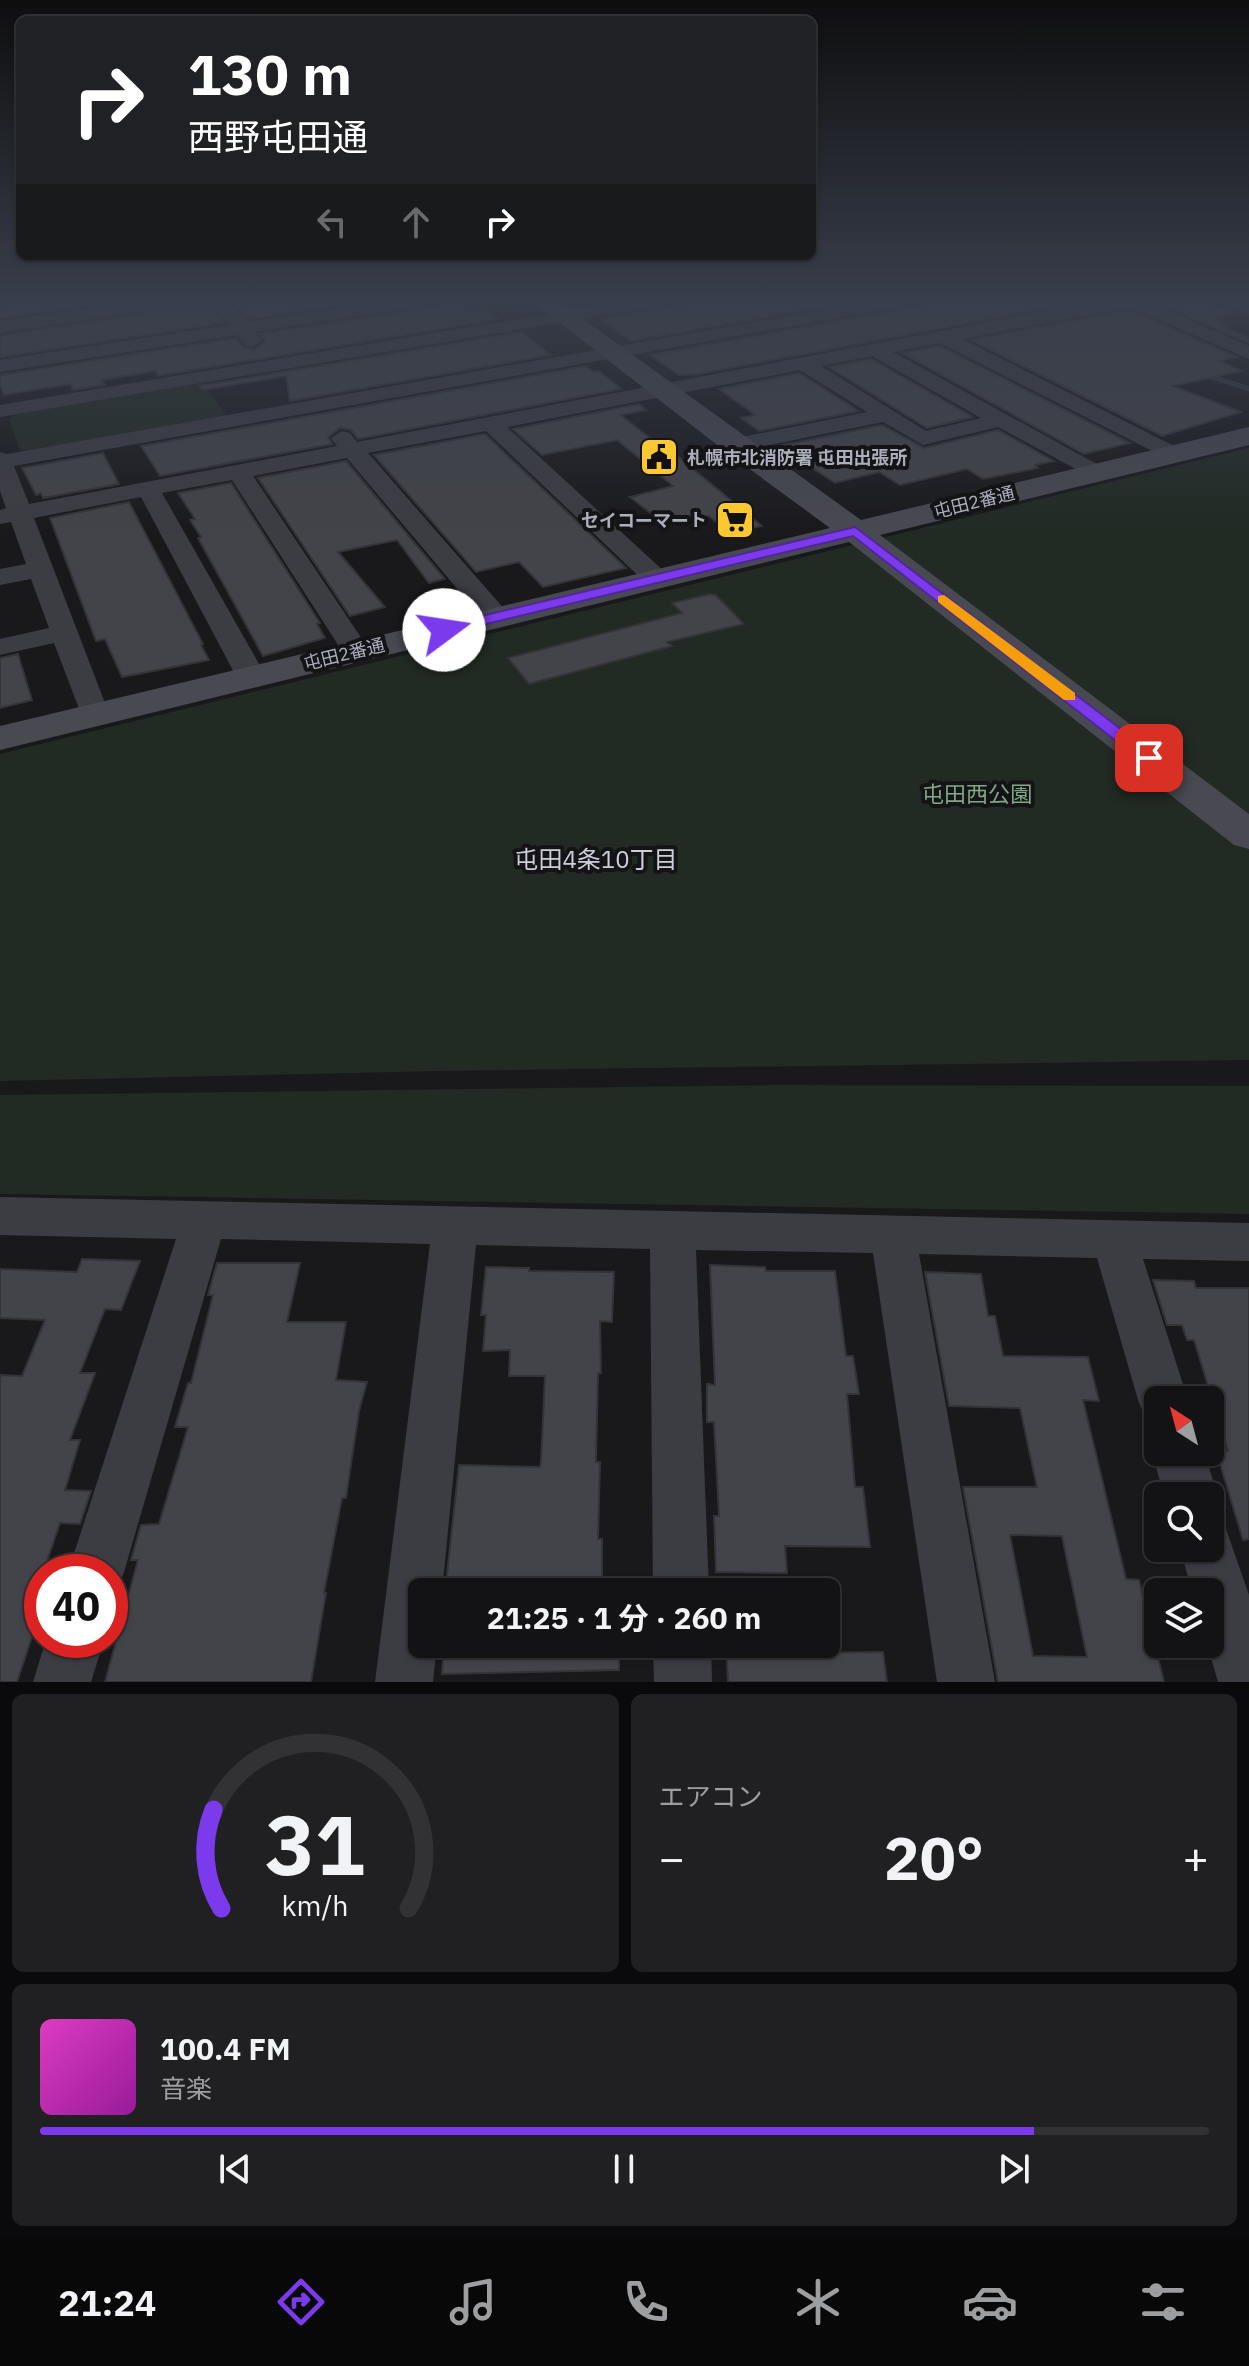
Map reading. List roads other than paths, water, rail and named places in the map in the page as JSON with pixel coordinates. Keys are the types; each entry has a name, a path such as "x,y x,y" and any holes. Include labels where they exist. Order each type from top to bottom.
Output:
{"street":[{"path":"0,411 205,376"},
{"path":"283,376 308,407 355,449 496,617"},
{"path":"95,716 40,569 10,516 0,461 478,376"},
{"path":"644,376 855,531 1249,835"},
{"path":"10,516 738,376"},
{"path":"824,376 923,438 1000,420"},
{"path":"922,376 1096,473"},
{"path":"1011,376 1172,454"},
{"path":"735,445 886,415"},
{"path":"491,423 658,580"},
{"name":"屯田2番通","path":"0,738 1249,436"},
{"path":"239,472 356,651"},
{"path":"148,489 252,678"},
{"path":"0,577 40,569"},
{"path":"0,647 63,633"},
{"path":"0,1216 1249,1242"},
{"path":"102,1554 204,1221"},
{"path":"404,1682 455,1226"},
{"path":"672,1228 681,1578"},
{"path":"893,1234 966,1682"},
{"path":"1114,1239 1159,1386"},
{"path":"1211,1562 1247,1682"},
{"path":"62,1682 69,1658"},
{"path":"682,1658 683,1682"}],"waterway":[{"path":"1211,376 1249,389"}],"place":[{"name":"札幌市北消防署 屯田出張所","path":"659,457"},
{"name":"セイコーマート","path":"735,520"}],"district":[{"name":"屯田4条10丁目","path":"596,859"}],"park label":[{"name":"屯田西公園","path":"977,793"}]}
